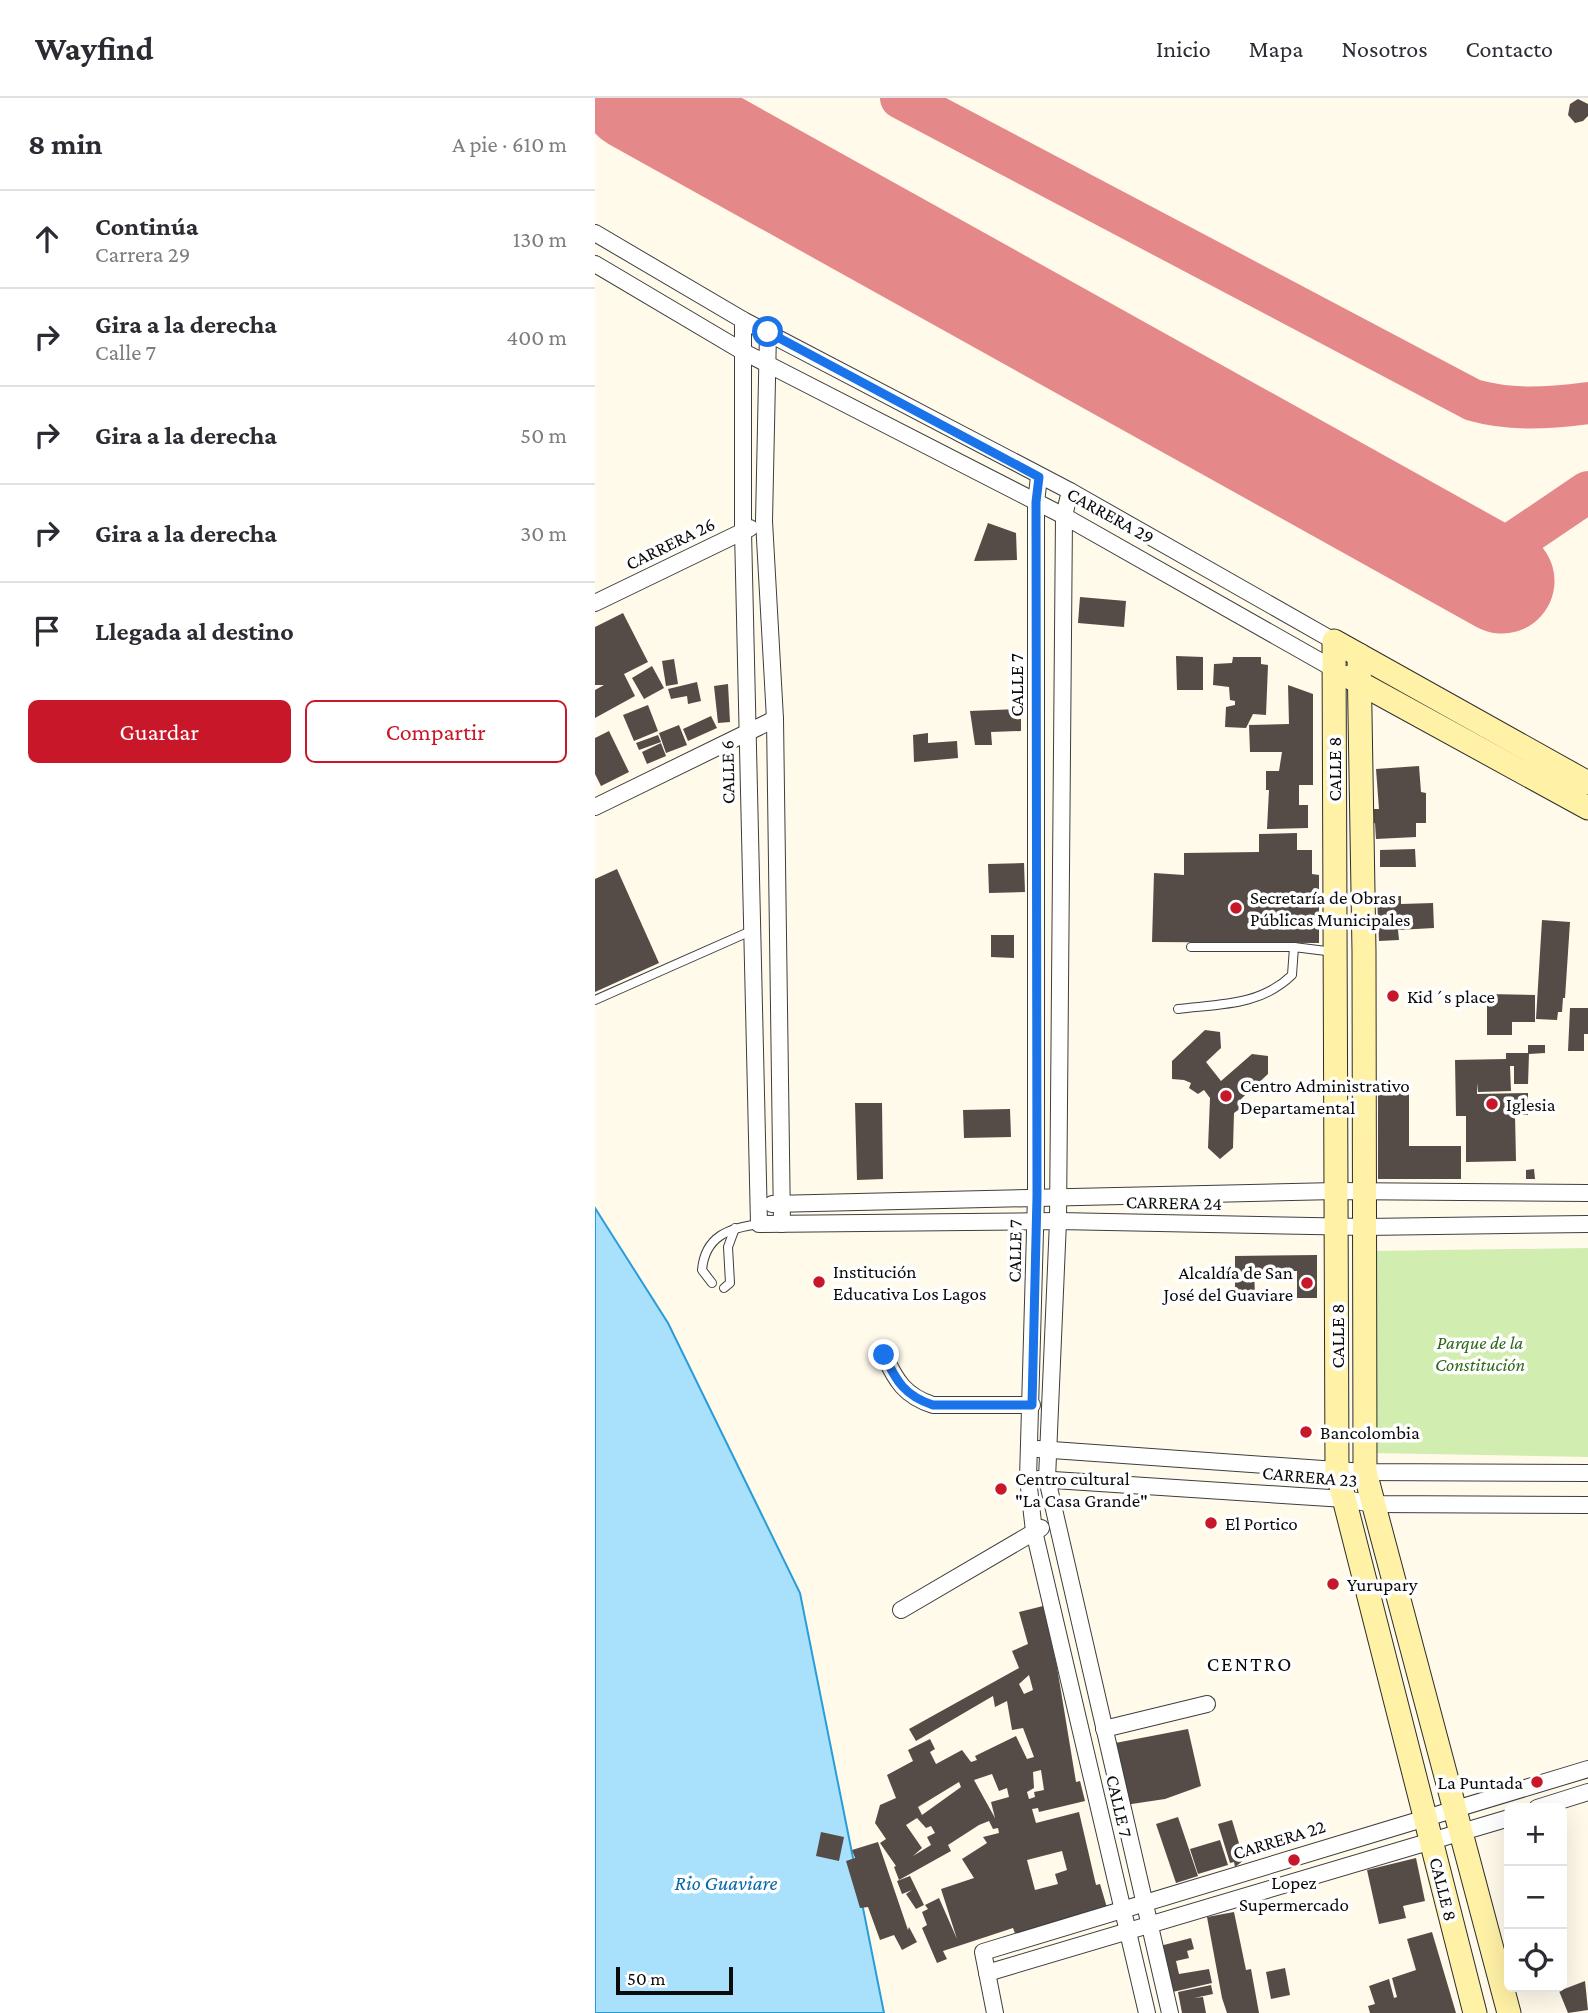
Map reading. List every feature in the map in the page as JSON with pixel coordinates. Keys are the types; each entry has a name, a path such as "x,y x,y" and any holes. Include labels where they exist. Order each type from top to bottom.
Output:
{"main road":[{"name":"CARRERA 29","path":"1334,641 1588,783"},
{"name":"CALLE 8","path":"1334,641 1337,1471 1475,2013"},
{"name":"CALLE 8","path":"1359,655 1364,951 1365,1472 1509,2013"},
{"name":"CARRERA 29","path":"1334,669 1588,808"}],"street":[{"name":"CARRERA 29","path":"595,233 743,320 1070,491 1334,641"},
{"name":"CARRERA 29","path":"595,264 742,351 1064,516 1334,669"},
{"name":"CALLE 6","path":"743,320 743,531 759,1224"},
{"path":"768,332 764,521 775,719 782,1224"},
{"name":"CALLE 7","path":"1039,477 1036,502 1037,1196 1028,1479 1034,1531 1147,2013"},
{"name":"CALLE 7","path":"1070,491 1064,516 1058,1221 1047,1479 1170,2013"},
{"name":"CARRERA 26","path":"595,603 764,521"},
{"path":"595,807 775,719"},
{"path":"1038,727 1064,729"},
{"path":"1335,952 1364,951"},
{"path":"1037,952 1059,953"},
{"name":"CARRERA 24","path":"759,1205 1037,1196 1336,1191 1588,1193"},
{"name":"CARRERA 24","path":"759,1224 1058,1221 1365,1227 1588,1224"},
{"path":"884,1355 903,1390 921,1401 933,1405 1032,1405"},
{"name":"CARRERA 23","path":"1029,1447 1337,1471 1588,1473"},
{"name":"CARRERA 23","path":"1028,1479 1345,1499 1373,1504 1588,1505"},
{"path":"901,1610 1034,1531 1056,1522"},
{"path":"1104,1729 1207,1704"},
{"path":"1090,1769 1112,1764"},
{"name":"CARRERA 22","path":"987,1973 983,1952 1425,1816 1588,1769"},
{"path":"1552,1803 1588,1791"},
{"path":"995,2013 987,1973 1504,1820"}],"lane":[{"path":"595,1000 751,931"},
{"path":"1191,947 1294,947 1335,952"},
{"path":"1178,1009 1250,1001 1263,996 1292,975 1294,947"},
{"path":"712,1283 702,1270 706,1252 719,1235 735,1228 759,1224"},
{"path":"725,1288 730,1283 729,1247 735,1228"}],"green space":[{"name":"Parque de la Constitución","path":"1588,1248 1588,1457 1372,1453 1375,1251"}],"water":[{"name":"Rio Guaviare","path":"595,1208 668,1323 800,1593 884,2013 595,2013"}],"building":[{"path":"1578,99 1588,104 1588,116 1575,123 1568,115 1570,104"},
{"path":"988,523 1016,533 1017,560 974,561"},
{"path":"1080,597 1126,601 1124,627 1078,623"},
{"path":"623,613 648,662 624,674 635,696 595,718 595,690 604,685 595,685 595,627"},
{"path":"1176,656 1203,657 1203,690 1177,690"},
{"path":"1233,657 1261,657 1261,664 1268,665 1266,715 1253,714 1246,728 1225,727 1226,707 1235,705 1235,701 1230,700 1229,687 1213,685 1214,664 1232,663"},
{"path":"674,659 678,684 666,686 662,661"},
{"path":"652,666 664,688 644,699 632,678"},
{"path":"697,682 701,701 688,704 687,696 671,699 668,689"},
{"path":"728,684 730,722 718,723 714,686"},
{"path":"1288,685 1313,694 1313,785 1299,785 1299,805 1308,805 1308,828 1267,829 1269,790 1266,790 1266,771 1279,771 1282,752 1250,752 1249,725 1289,724"},
{"path":"648,705 658,731 634,741 623,715"},
{"path":"1021,709 1021,731 991,732 992,745 975,745 970,711"},
{"path":"711,716 717,728 688,741 683,729"},
{"path":"679,725 687,745 666,753 659,733"},
{"path":"609,731 629,772 601,786 595,774 595,738"},
{"path":"928,733 928,743 957,741 958,758 914,762 913,735"},
{"path":"658,735 661,742 639,750 636,743"},
{"path":"661,743 666,756 647,764 642,752"},
{"path":"1419,766 1421,792 1426,793 1426,823 1416,823 1416,837 1376,839 1375,823 1370,824 1369,809 1379,809 1376,769"},
{"name":"Secretaría de Obras Públicas Municipales","path":"1297,833 1297,850 1312,850 1312,874 1319,875 1319,943 1152,942 1154,873 1184,875 1184,853 1259,852 1259,834"},
{"path":"1415,849 1416,867 1380,867 1380,850"},
{"path":"1024,863 1025,892 989,893 988,864"},
{"path":"617,869 659,963 595,992 595,879"},
{"path":"1401,896 1401,904 1433,903 1434,928 1398,930 1399,940 1379,941 1377,897"},
{"path":"1542,920 1570,922 1565,998 1557,1020 1536,1019"},
{"path":"991,935 1014,935 1014,958 991,957"},
{"path":"1487,994 1535,995 1535,1022 1512,1022 1512,1035 1487,1035"},
{"path":"1570,1008 1588,1008 1588,1034 1584,1034 1584,1051 1568,1051"},
{"name":"Centro Administrativo Departamental","path":"1205,1030 1220,1032 1221,1048 1206,1062 1221,1081 1252,1054 1268,1056 1268,1074 1241,1099 1241,1108 1234,1113 1233,1148 1220,1159 1208,1148 1210,1098 1204,1090 1198,1094 1189,1088 1191,1083 1172,1079 1172,1061"},
{"name":"Iglesia","path":"1528,1045 1545,1045 1545,1053 1529,1054 1528,1084 1514,1084 1514,1066 1510,1066 1511,1091 1478,1092 1477,1083 1477,1094 1528,1093 1528,1115 1515,1115 1516,1161 1466,1162 1466,1116 1456,1116 1455,1060 1506,1059 1506,1053 1528,1053"},
{"path":"1378,1091 1409,1091 1409,1146 1461,1146 1461,1179 1378,1179"},
{"path":"855,1103 882,1103 883,1179 857,1180"},
{"path":"1010,1109 1011,1137 964,1138 963,1110"},
{"path":"1534,1169 1535,1179 1526,1179 1526,1170"},
{"name":"Alcaldía de San José del Guaviare","path":"1317,1255 1317,1298 1297,1298 1297,1271 1254,1271 1255,1295 1235,1296 1235,1256"},
{"path":"1043,1606 1057,1667 1076,1782 1080,1781 1085,1801 1039,1812 1038,1808 1032,1809 1036,1823 1079,1812 1096,1885 1100,1884 1108,1911 1016,1936 1013,1928 943,1951 947,1959 937,1963 922,1928 927,1925 922,1912 928,1909 925,1905 939,1898 957,1939 941,1889 974,1878 962,1859 987,1843 983,1837 999,1833 998,1828 993,1829 989,1821 979,1825 948,1845 951,1851 899,1880 894,1867 896,1866 880,1843 886,1839 875,1823 880,1805 896,1798 887,1775 913,1761 908,1750 930,1739 935,1749 930,1752 936,1764 962,1750 971,1762 977,1760 975,1756 1016,1736 1027,1759 1034,1757 1023,1728 1012,1730 1007,1701 995,1707 993,1696 916,1741 909,1729 1019,1668 1012,1651 1028,1644 1019,1612","holes":["1029,1675 1033,1690 1024,1694 1019,1684","1041,1770 1044,1790 1034,1792 1035,1797 1029,1799 1027,1792 1034,1788 1033,1772","992,1774 999,1791 1007,1788 1009,1797 991,1802 995,1818 974,1780","959,1782 961,1787 922,1815 918,1807","917,1818 926,1828 931,1826 935,1833 927,1837 931,1845 913,1856 922,1848 906,1825","1062,1851 1067,1870 1055,1874 1058,1884 1035,1890 1027,1860"]},
{"path":"1188,1729 1201,1786 1165,1799 1125,1805 1110,1744"},
{"path":"1178,1817 1198,1876 1176,1883 1156,1824"},
{"path":"1232,1820 1244,1860 1235,1867 1234,1862 1230,1863 1218,1824"},
{"path":"821,1832 844,1837 839,1861 816,1856"},
{"path":"1220,1840 1228,1865 1198,1874 1190,1849"},
{"path":"878,1842 908,1930 909,1927 917,1942 902,1950 894,1935 880,1940 868,1907 860,1908 846,1861 855,1858 852,1850"},
{"path":"1416,1858 1425,1901 1403,1906 1406,1918 1379,1924 1367,1870"},
{"path":"910,1876 924,1905 916,1909 906,1894 912,1890 902,1894 897,1881"},
{"path":"1234,1912 1246,1970 1251,1969 1259,2013 1227,2013 1222,1998 1207,1917"},
{"path":"1432,1932 1456,2013 1370,2013 1368,2006 1375,2004 1369,1986 1389,1979 1394,1998 1397,1997 1392,1978 1416,1970 1407,1939"},
{"path":"1191,1938 1194,1949 1187,1951 1189,1958 1176,1961 1179,1974 1209,1969 1212,1983 1168,1993 1156,1947"},
{"path":"1285,1968 1290,1995 1271,1999 1266,1972"},
{"path":"1585,1981 1588,2010 1568,2013 1559,1992 1567,1992 1567,1988"},
{"path":"1211,1985 1213,1994 1194,1998 1203,1997 1206,2013 1182,2013 1178,1992"}],"taxiway":[{"path":"901,98 1473,400 1502,406 1531,407 1588,403"},
{"path":"1477,567 1588,492"}],"runway":[{"path":"634,98 1502,581"}],"place":[{"name":"Secretaría de Obras Públicas Municipales","path":"1236,908"},
{"name":"Kid´s place","path":"1393,996"},
{"name":"Centro Administrativo Departamental","path":"1226,1096"},
{"name":"Iglesia","path":"1492,1104"},
{"name":"Institución Educativa Los Lagos","path":"819,1282"},
{"name":"Alcaldía de San José del Guaviare","path":"1307,1283"},
{"name":"Bancolombia","path":"1306,1432"},
{"name":"Centro cultural \"La Casa Grande\"","path":"1001,1489"},
{"name":"El Portico","path":"1211,1523"},
{"name":"Yurupary","path":"1333,1584"},
{"name":"La Puntada","path":"1537,1782"},
{"name":"Lopez Supermercado","path":"1294,1860"}],"district":[{"name":"CENTRO","path":"1250,1664"}],"route":[{"path":"768,332 1039,477 1036,502 1037,1196 1032,1405 933,1405 921,1401 903,1390 895,1380 884,1355"}]}
